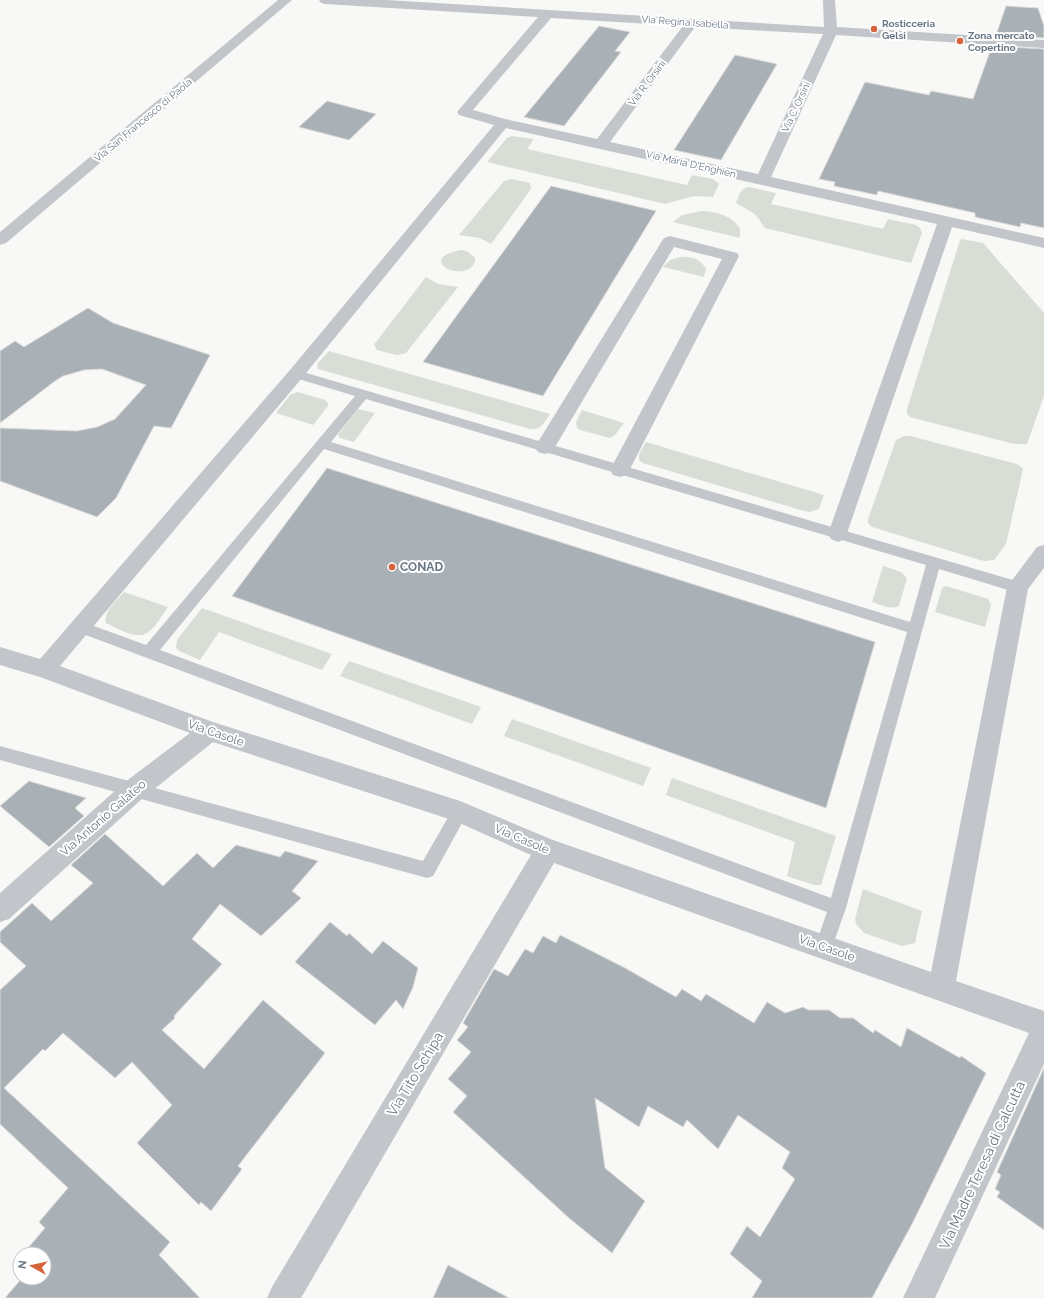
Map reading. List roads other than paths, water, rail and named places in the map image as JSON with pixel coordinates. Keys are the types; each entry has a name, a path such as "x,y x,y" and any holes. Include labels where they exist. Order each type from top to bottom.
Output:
{"street":[{"name":"Via San Francesco di Paola","path":"0,240 286,0"},
{"name":"Via Regina Isabella","path":"325,0 449,4 548,13 830,32 1044,44"},
{"path":"829,0 830,32"},
{"name":"Via Maria D'Enghien","path":"548,13 464,112 503,123 1044,243"},
{"name":"Via R. Orsini","path":"602,144 692,22"},
{"name":"Via C. Orsini","path":"762,181 830,32"},
{"path":"44,669 296,374 503,123"},
{"path":"838,534 946,222"},
{"path":"545,447 670,241 731,256 620,470"},
{"path":"941,988 1018,587 1044,553"},
{"name":"Via Casole","path":"0,656 44,669 210,731 460,812 548,850 1044,1025"},
{"name":"Via Antonio Galateo","path":"0,910 134,790 210,731"},
{"name":"Via Tito Schipa","path":"283,1298 548,850"},
{"name":"Via Madre Teresa di Calcutta","path":"919,1298 1044,1033"}],"lane":[{"path":"296,374 1018,587"},
{"path":"149,653 363,394"},
{"path":"322,444 916,629"},
{"path":"824,947 837,908 934,562"},
{"path":"80,627 837,908"},
{"path":"0,753 427,870 460,812"}],"place":[{"name":"Rosticceria Gelsi","path":"874,29"},
{"name":"Zona mercato Copertino","path":"960,41"},
{"name":"CONAD","path":"392,567"}]}
